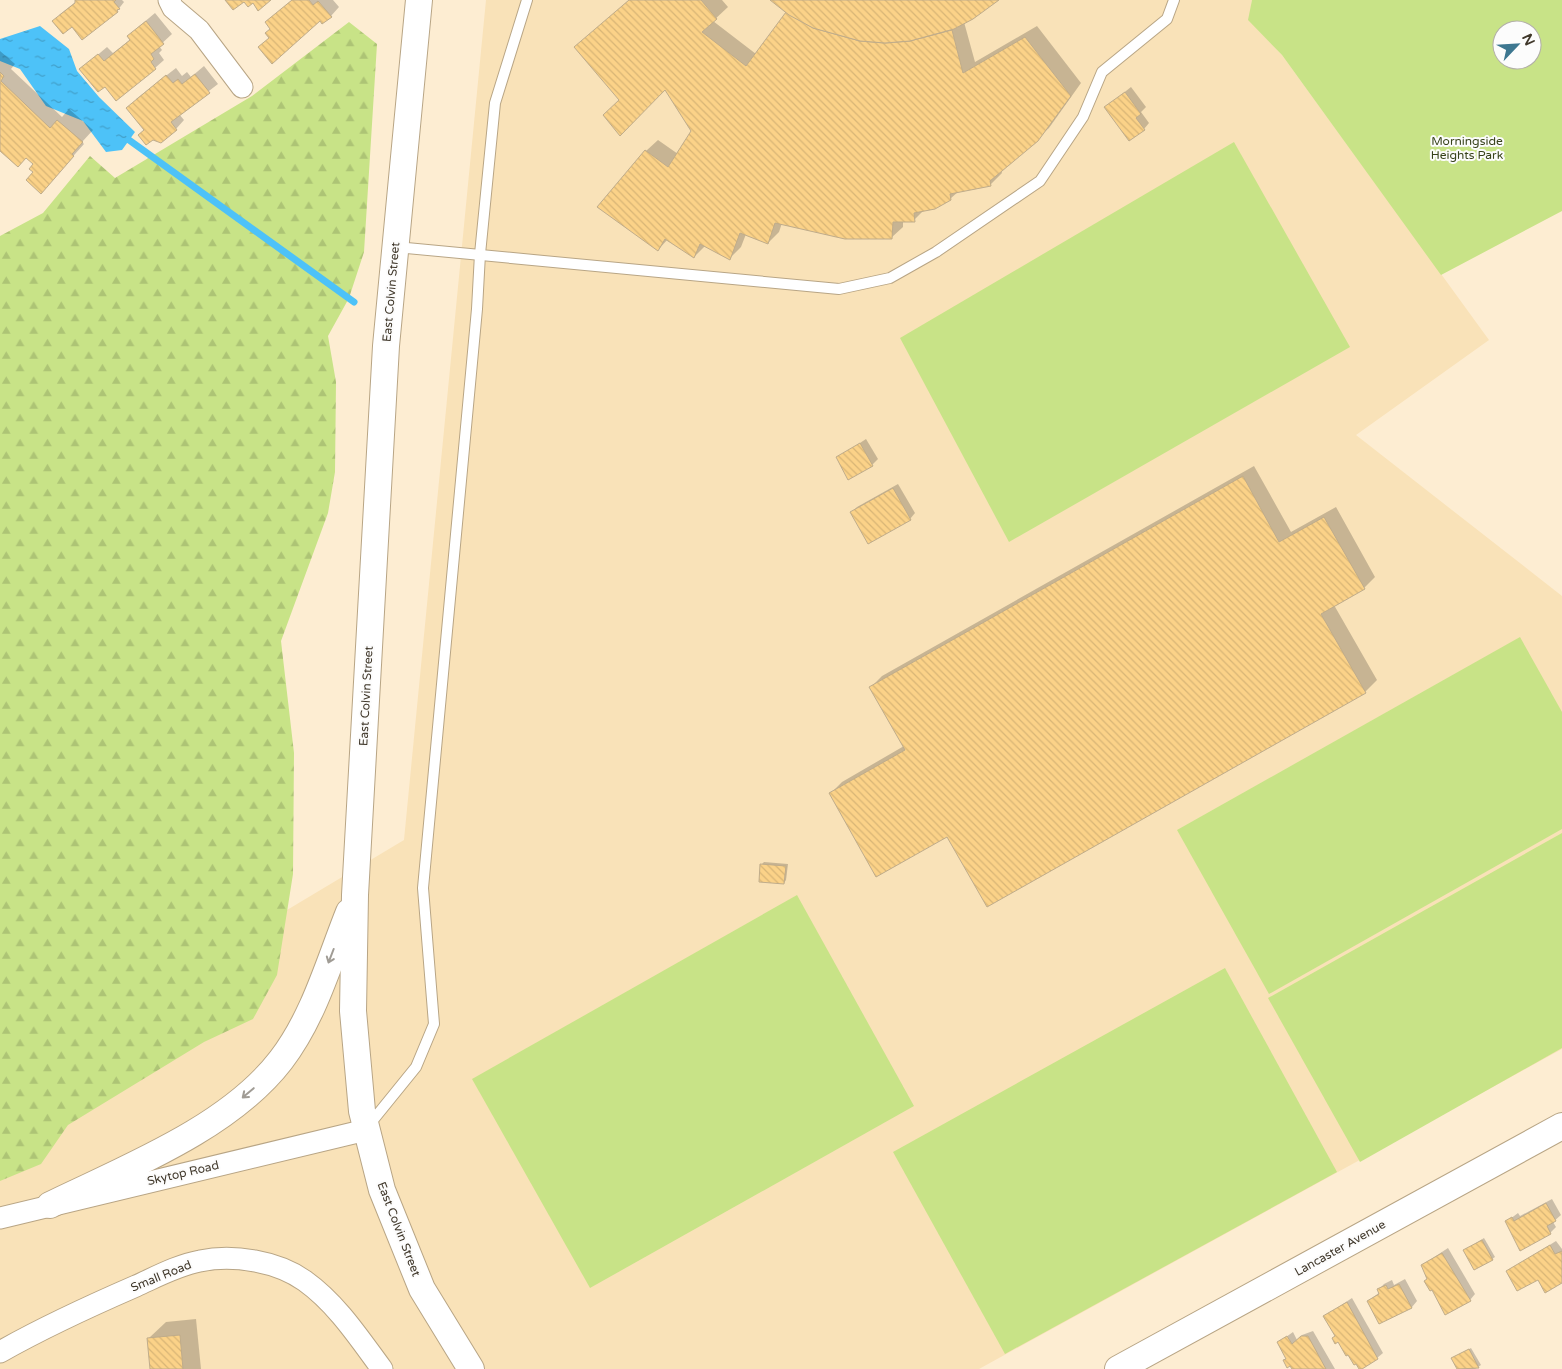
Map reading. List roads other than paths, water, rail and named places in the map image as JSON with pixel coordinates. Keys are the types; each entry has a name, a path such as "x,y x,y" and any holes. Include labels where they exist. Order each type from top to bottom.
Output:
{"street":[{"path":"169,0 173,8 199,30 242,87"},
{"name":"East Colvin Street","path":"419,0 386,356 355,895 353,1010 366,1130 382,1190 422,1288 471,1369"},
{"path":"50,1205 185,1140 249,1093 281,1060 310,1011 355,895"},
{"name":"Skytop Road","path":"0,1218 366,1130"},
{"name":"Lancaster Avenue","path":"1118,1369 1560,1131"},
{"name":"Small Road","path":"0,1352 29,1336 155,1277 198,1261 229,1258 278,1267 305,1281 347,1321 382,1369"}],"lane":[{"path":"366,1130 416,1067 434,1024 424,888 477,309 480,254 495,103 527,0"},
{"path":"396,247 839,288 890,278 936,252 1040,181 1083,117 1102,72 1168,19 1174,0"}],"water":[{"path":"40,26 69,49 77,71 99,97 135,132 122,150 106,152 83,121 46,106 20,69 0,61 0,39"}],"waterway":[{"path":"129,140 354,302"}],"park label":[{"name":"Morningside Heights Park","path":"1467,148"}]}
